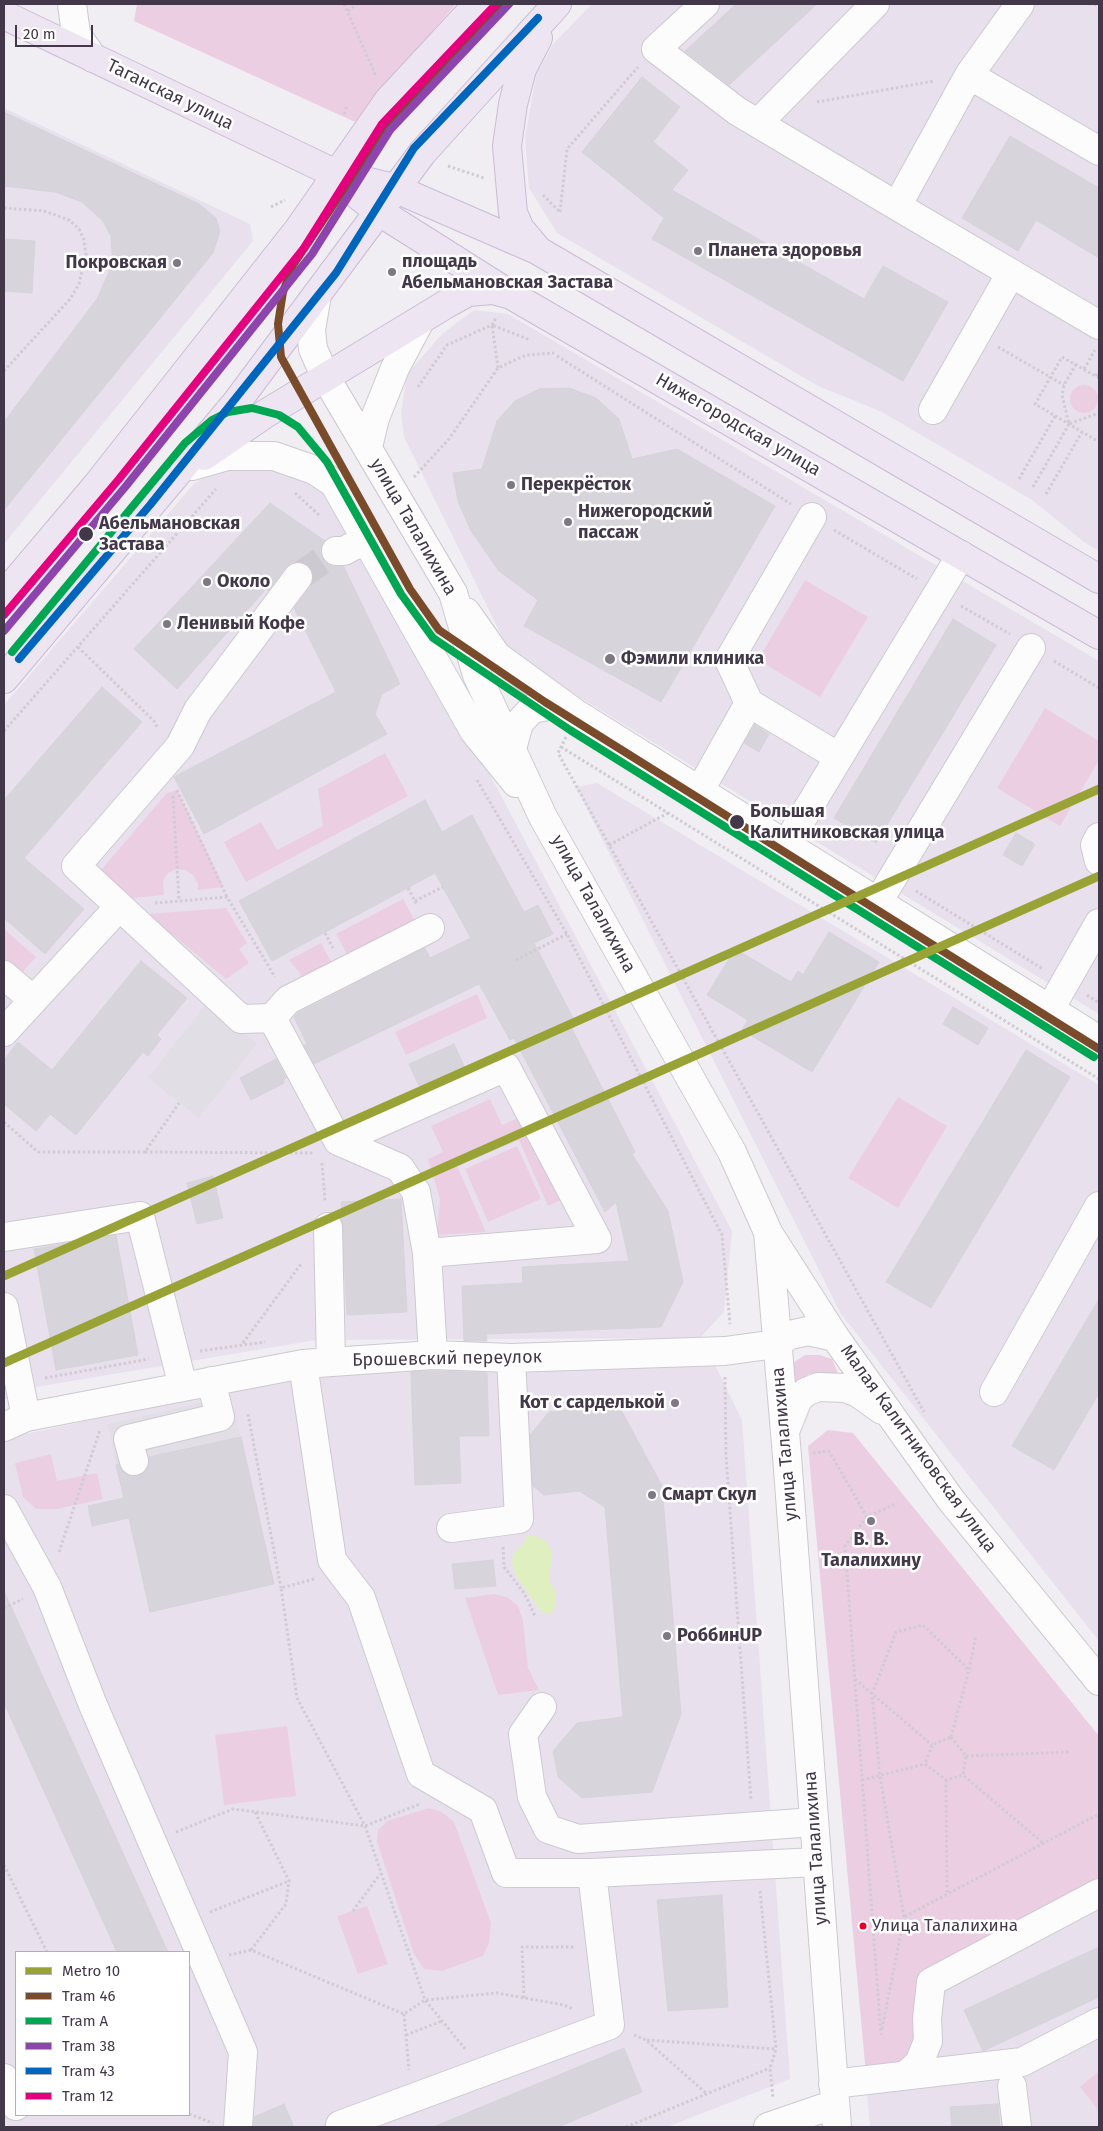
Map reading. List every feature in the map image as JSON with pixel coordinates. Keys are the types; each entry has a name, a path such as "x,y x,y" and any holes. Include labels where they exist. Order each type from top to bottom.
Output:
{"main road":[{"path":"4,595 97,485 298,230 388,101 478,4"},
{"path":"537,250 520,229 513,213 507,146 513,104 522,69 555,6"},
{"path":"4,679 238,400 394,188 423,152 555,6"},
{"name":"Таганская улица","path":"4,15 336,174"},
{"path":"336,174 394,188 537,250 1099,579"},
{"path":"336,174 378,211"},
{"name":"Нижегородская улица","path":"378,211 511,295 1099,635"},
{"path":"176,476 264,414 468,292 493,290 511,295"}],"street":[{"path":"72,4 76,34 92,58"},
{"path":"704,4 656,48 737,111 1099,325"},
{"path":"758,123 875,4"},
{"path":"897,206 969,75 1020,4"},
{"path":"969,75 1099,151"},
{"path":"933,410 1011,273"},
{"name":"улица Талалихина","path":"317,295 311,330 313,349 326,378 453,593 485,682 512,749 544,817 732,1152 768,1232 776,1344 785,1432 835,2105"},
{"path":"368,447 376,418 395,368 420,320"},
{"name":"улица Талалихина","path":"176,476 205,460 250,455 274,456 322,474 334,483 351,545 423,641 474,731 544,817"},
{"path":"812,517 729,660 749,703 840,757"},
{"path":"786,846 961,555"},
{"path":"298,577 198,710 180,746 76,866 241,1019 280,1009 430,928"},
{"path":"453,593 497,656 578,715 1099,1040"},
{"path":"423,641 485,682 578,715"},
{"path":"878,902 1031,648"},
{"path":"467,718 471,705 485,682 524,676"},
{"path":"699,792 749,703"},
{"path":"512,749 519,723 532,709 553,705"},
{"path":"1099,837 1095,845 1099,861"},
{"path":"4,1032 119,907"},
{"path":"1050,1010 1099,924"},
{"path":"4,974 33,1000"},
{"path":"280,1009 327,1152"},
{"path":"327,1152 506,1067 597,1239 427,1253"},
{"path":"327,1152 400,1168 416,1192 427,1253 433,1355"},
{"path":"994,1392 1099,1206"},
{"path":"4,1237 140,1216 183,1387"},
{"path":"328,1227 331,1362"},
{"name":"Малая Калитниковская улица","path":"768,1232 835,1336 951,1500 1099,1681"},
{"path":"4,1307 19,1383 15,1422"},
{"name":"Брошевский переулок","path":"15,1422 112,1400 303,1364 433,1355 511,1358 725,1351 776,1344 790,1335 808,1331 835,1336"},
{"path":"451,1528 519,1519 511,1358"},
{"path":"303,1364 332,1560 361,1598 422,1774 483,1810 506,1873 592,1873 817,1862"},
{"path":"112,1400 131,1450 220,1417 211,1381"},
{"path":"785,1432 798,1399 806,1392 818,1386 845,1388 858,1393 896,1420"},
{"path":"4,1509 47,1587 93,1705 243,2052 227,2126"},
{"path":"542,1707 523,1734 532,1797 548,1828 578,1839 753,1828 814,1822"},
{"path":"341,2127 610,2025 592,1873"},
{"path":"906,2076 919,2063 928,2041 927,2019 931,1982 1099,1893"},
{"path":"772,2126 835,2105 906,2076 1022,2062 1099,2022"},
{"path":"4,2078 15,2104"},
{"path":"1012,2086 1016,2127"}],"path":[{"path":"344,4 377,78"},
{"path":"348,12 357,4"},
{"path":"1089,4 1099,5"},
{"path":"543,196 560,212 567,149 656,48"},
{"path":"811,103 969,75"},
{"path":"447,166 510,186"},
{"path":"4,208 44,211 69,220 79,228 84,240 86,254 79,284 70,299 4,371"},
{"path":"416,390 447,345 492,325 511,295"},
{"path":"492,325 498,368"},
{"path":"976,334 1064,386"},
{"path":"1084,369 1099,342"},
{"path":"413,478 449,439 498,368 526,355 554,353"},
{"path":"1099,371 1098,377 1062,357 1034,404 1099,442"},
{"path":"1069,424 1062,394 1064,386 1076,364"},
{"path":"1033,487 1069,424 1099,413"},
{"path":"1019,479 1055,416"},
{"path":"1046,494 1082,432"},
{"path":"322,474 291,489 351,545"},
{"path":"4,731 213,490 222,487"},
{"path":"578,715 558,753 928,1420"},
{"path":"561,747 1099,1079"},
{"path":"472,771 567,934 722,1235 730,1326 725,1351 726,1456 753,1828"},
{"path":"175,787 280,1009"},
{"path":"609,845 668,813"},
{"path":"415,901 443,887"},
{"path":"119,907 227,897"},
{"path":"516,960 567,934"},
{"path":"145,1152 179,1103"},
{"path":"4,1122 38,1152 327,1152 328,1227 242,1344 19,1383"},
{"path":"241,1376 281,1588 297,1698 365,1826 425,2000 484,2072"},
{"path":"47,1587 112,1400"},
{"path":"809,1454 829,1451 867,1517"},
{"path":"897,1503 867,1517 845,1546 881,2035 904,1917 880,1776 872,1694 896,1632 924,1625 969,1670"},
{"path":"504,1567 524,1593 535,1616"},
{"path":"281,1588 341,1572"},
{"path":"951,1737 969,1670 976,1635"},
{"path":"854,1678 932,1745"},
{"path":"925,1764 932,1745 951,1737"},
{"path":"951,1737 966,1756 963,1776"},
{"path":"966,1756 1070,1752"},
{"path":"862,1780 925,1764"},
{"path":"925,1764 946,1780"},
{"path":"946,1780 963,1776"},
{"path":"963,1776 1043,1844"},
{"path":"946,1780 948,1894"},
{"path":"152,1842 233,1809 365,1826 452,1792"},
{"path":"251,1950 286,1904 289,1881 254,1811"},
{"path":"904,1917 1099,1814"},
{"path":"4,1865 47,1951"},
{"path":"757,1865 776,2049 770,2068 772,2126"},
{"path":"353,1911 380,1874"},
{"path":"187,1921 289,1881"},
{"path":"524,1998 522,1947 601,1948"},
{"path":"204,1961 251,1950 404,2014"},
{"path":"404,2014 425,2000 497,1993 564,2005 646,2040 776,2049"},
{"path":"404,2014 412,2099"},
{"path":"406,2035 442,2021"},
{"path":"646,2040 707,2094"},
{"path":"626,2127 770,2068"},
{"path":"190,2114 227,2126"}],"shaded area":[{"path":"137,4 456,4 355,122 134,21"},
{"path":"592,4 1099,4 1099,551 1084,542 1032,500 882,412 818,386 557,233 529,188 525,138 536,75 553,44"},
{"path":"4,108 250,224 253,241 4,544"},
{"path":"474,310 508,314 1099,661 1099,1014 584,700 509,651 404,437 401,413 407,374 442,334"},
{"path":"1084,385 1094,389 1098,399 1094,409 1084,413 1074,409 1070,399 1074,389"},
{"path":"236,465 273,466 319,483 366,541 732,1231 724,1312 700,1338 316,1340 24,1389 4,1400 4,705 193,485 212,471"},
{"path":"805,580 868,617 820,697 758,660"},
{"path":"1045,708 1099,741 1099,760 1060,826 997,788"},
{"path":"385,753 408,796 246,882 224,842 261,822 277,850 323,826 318,789"},
{"path":"597,783 1099,1085 1099,1641 841,1314 576,787"},
{"path":"177,790 224,887 198,890 198,884 193,875 185,870 176,869 168,873 163,881 164,895 133,898 101,870 167,793"},
{"path":"403,899 417,925 350,960 336,934"},
{"path":"226,908 247,943 239,949 249,963 226,979 148,914"},
{"path":"4,929 36,957 19,976 4,963"},
{"path":"321,943 333,965 305,980 289,960"},
{"path":"477,994 487,1018 406,1055 395,1032"},
{"path":"206,1004 257,1043 199,1118 148,1078"},
{"path":"898,1097 947,1126 898,1208 848,1178"},
{"path":"490,1099 502,1125 518,1118 561,1200 548,1206 519,1140 457,1166 486,1232 437,1235 440,1199 428,1159 443,1152 431,1126"},
{"path":"517,1146 541,1199 488,1222 465,1169"},
{"path":"805,1355 819,1355 832,1359 839,1376 824,1373 808,1374 792,1389 790,1365"},
{"path":"712,1359 742,1420 790,2079 667,2127 4,2127 4,1442 16,1436 337,1367"},
{"path":"230,1396 241,1437 116,1465 108,1424"},
{"path":"828,1430 853,1433 1099,1736 1099,1877 954,1953 938,1966 919,2063 866,2074 808,1446"},
{"path":"51,1454 57,1481 97,1473 103,1499 57,1509 36,1509 23,1497 15,1463"},
{"path":"527,1535 533,1535 546,1541 552,1553 549,1580 555,1590 556,1602 553,1612 550,1614 541,1612 516,1576 512,1563 513,1554 524,1543"},
{"path":"494,1594 507,1597 518,1606 523,1621 528,1668 539,1690 498,1695 465,1598"},
{"path":"287,1726 296,1796 224,1805 215,1735"},
{"path":"429,1808 442,1812 454,1822 491,1923 489,1943 483,1956 442,1971 424,1969 414,1954 377,1842 378,1830 387,1821"},
{"path":"1099,1877 1099,2127 870,2127 866,2081 938,1966 954,1953"},
{"path":"367,1906 388,1964 358,1974 337,1916"},
{"path":"1099,2071 1099,2111 1080,2087"}],"building":[{"path":"736,4 817,4 729,85 685,51"},
{"path":"642,77 680,107 653,142 688,170 672,190 864,299 883,266 948,302 903,381 652,239 664,218 582,152"},
{"path":"4,112 199,204 216,218 220,231 213,253 4,510 4,422 97,299 109,272 112,254 111,236 103,221 82,202 55,192 4,186"},
{"path":"1010,136 1099,188 1099,258 1036,220 1018,251 962,218"},
{"path":"4,239 35,241 32,293 4,291"},
{"path":"569,388 596,398 619,419 632,459 677,449 775,506 661,702 524,626 538,600 499,571 471,531 458,501 453,473 482,469 497,421 515,401 539,389"},
{"path":"270,503 325,541 320,551 322,558 328,564 344,567 400,684 382,694 375,714 387,734 204,834 174,777 336,692 294,608 311,586 314,578 312,570 308,565 300,562 292,562 286,567 268,591 266,589 177,689 134,649"},
{"path":"953,619 996,645 876,843 834,818"},
{"path":"102,687 142,722 24,858 84,909 45,954 4,918 4,800"},
{"path":"755,725 769,734 759,752 744,743"},
{"path":"425,800 442,832 472,815 524,912 538,905 553,934 534,943 573,1018 568,1021 635,1152 632,1154 668,1211 683,1282 661,1327 486,1334 487,1341 464,1341 462,1286 523,1283 522,1267 629,1261 616,1202 605,1212 514,1038 510,1040 479,984 314,1064 304,1045 307,1044 294,1017 298,1013 425,948 430,958 471,938 435,873 272,961 239,901"},
{"path":"1016,833 1035,844 1022,866 1003,855"},
{"path":"829,932 879,962 812,1072 742,1030 748,1020 707,995 735,949 791,982 798,971 803,975"},
{"path":"141,961 187,998 157,1035 161,1039 148,1056 143,1052 76,1135 50,1114 36,1131 4,1104 4,1060 18,1042 52,1070"},
{"path":"953,1007 988,1028 978,1045 943,1024"},
{"path":"454,1044 465,1068 420,1088 409,1064"},
{"path":"1026,1050 1070,1077 931,1308 886,1282"},
{"path":"276,1059 286,1078 283,1080 284,1083 251,1100 240,1078"},
{"path":"213,1176 223,1218 197,1224 187,1183"},
{"path":"401,1199 407,1312 347,1315 341,1202"},
{"path":"116,1235 138,1355 56,1370 34,1249"},
{"path":"1099,1299 1099,1393 1054,1470 1012,1446"},
{"path":"411,1372 487,1373 489,1436 459,1436 461,1483 415,1485"},
{"path":"619,1406 662,1486 681,1714 652,1792 582,1798 558,1777 553,1751 577,1723 623,1717 605,1507 579,1491 544,1495 533,1486 530,1435 549,1412"},
{"path":"241,1437 274,1584 150,1612 129,1518 92,1526 88,1506 124,1498 116,1465 119,1464 123,1472 130,1476 138,1476 145,1472 149,1464 149,1457"},
{"path":"493,1560 496,1586 455,1589 452,1564"},
{"path":"4,1591 168,1951 117,1951 4,1703"},
{"path":"722,1895 728,2007 668,2011 657,1900"},
{"path":"1099,1947 1099,1997 983,2051 964,2010"},
{"path":"624,2048 642,2092 558,2127 433,2127"},
{"path":"284,2104 294,2127 254,2127 254,2117"},
{"path":"998,2104 1000,2127 952,2127 950,2107"}],"tunnel":[{"path":"298,577 336,551"}],"metro line":[{"name":"10","path":"4,1276 1099,789"},
{"name":"10","path":"4,1363 1099,876"}],"tram line":[{"name":"12","path":"4,615 119,479 304,248 382,124 496,4"},
{"name":"46","path":"501,4 385,128 293,265 283,292 278,324 281,357 410,589 439,630 545,702 1099,1049"},
{"name":"38","path":"4,631 126,486 312,254 390,130 509,4"},
{"name":"43","path":"19,659 150,505 336,273 414,148 538,18"},
{"name":"А","path":"12,652 185,443 212,420 228,412 252,408 279,415 298,427 327,462 401,594 433,638 570,730 1094,1057"}],"place":[{"name":"Планета здоровья","path":"698,251"},
{"name":"Покровская","path":"177,263"},
{"name":"площадь Абельмановская Застава","path":"392,272"},
{"name":"Перекрёсток","path":"511,485"},
{"name":"Нижегородский пассаж","path":"568,522"},
{"name":"Абельмановская Застава","path":"86,534"},
{"name":"Около","path":"207,582"},
{"name":"Ленивый Кофе","path":"167,624"},
{"name":"Фэмили клиника","path":"610,659"},
{"name":"Большая Калитниковская улица","path":"737,822"},
{"name":"Кот с сарделькой","path":"675,1403"},
{"name":"Смарт Скул","path":"652,1495"},
{"name":"В. В. Талалихину","path":"871,1521"},
{"name":"РоббинUP","path":"667,1636"},
{"name":"Улица Талалихина","path":"863,1926"}]}
